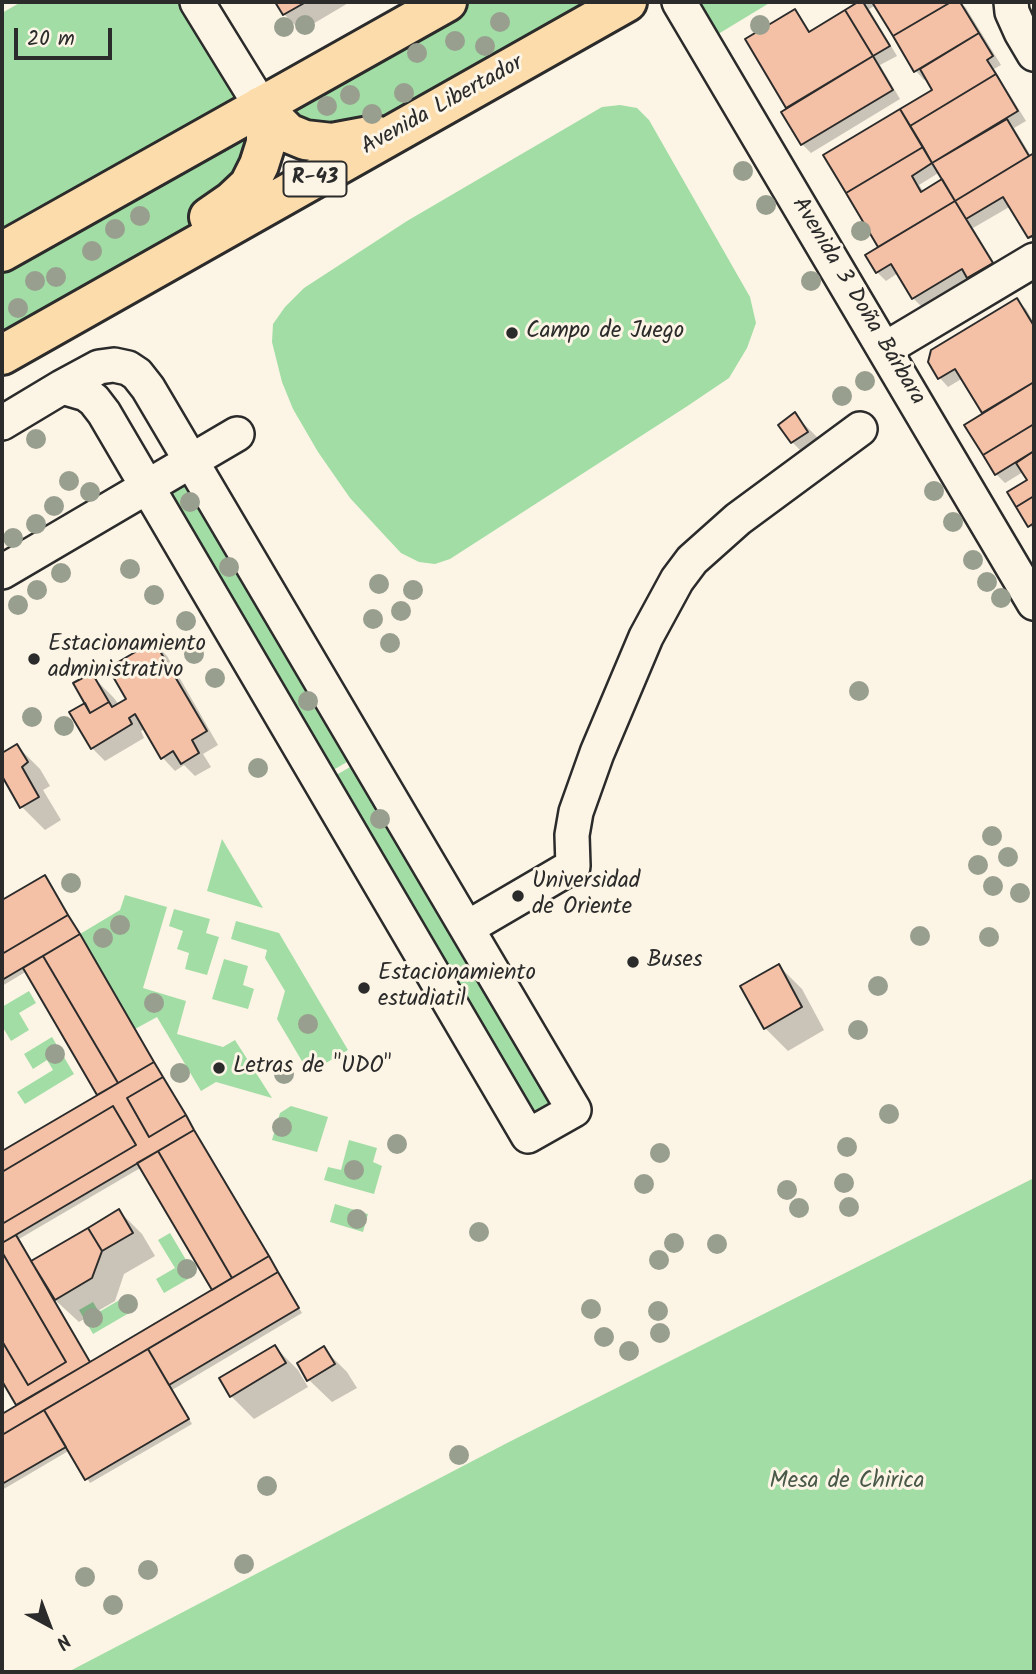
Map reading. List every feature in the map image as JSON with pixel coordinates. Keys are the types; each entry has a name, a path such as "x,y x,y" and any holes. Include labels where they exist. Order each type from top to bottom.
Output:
{"main road":[{"path":"2,252 447,2"},
{"name":"Avenida Libertador","path":"2,355 627,2"},
{"path":"261,106 288,133 305,140 332,143 406,127"},
{"path":"74,314 93,292 117,273 199,225 249,186 266,143 266,125 261,106"}],"street":[{"path":"197,2 261,106"},
{"path":"390,33 413,2"},
{"name":"Avenida 3 Doña Bárbara","path":"680,2 1034,603"},
{"path":"1011,2 1012,12 1034,54"},
{"path":"885,349 1034,260"},
{"path":"2,423 62,387 99,367 114,365 128,368 137,374 148,388 574,1110 528,1136 94,400 86,394 62,387"},
{"path":"467,928 573,866 572,835 576,813 597,753 646,637 664,601 684,570 738,519 860,429"},
{"path":"2,572 237,434"},
{"path":"319,781 365,755"}],"green space":[{"path":"21,2 197,2 261,106 413,2 627,2 406,127 288,133 232,201 2,355 2,13"},
{"path":"682,2 771,2 705,42"},
{"name":"Campo de Juego","path":"620,105 637,108 649,120 750,297 756,323 747,348 729,378 686,407 450,559 435,564 419,562 401,553 350,498 318,452 293,409 282,382 272,342 273,324 304,288 407,221 602,107"},
{"path":"190,465 361,754 321,777 151,487"},
{"path":"364,759 571,1108 529,1133 324,782"},
{"path":"222,839 263,908 207,891"},
{"path":"125,895 167,907 143,988 186,1001 177,1034 223,1047 235,1040 272,1098 216,1082 201,1091 157,1017 135,1029 80,934 120,910"},
{"path":"174,909 210,919 206,933 219,937 207,975 185,969 189,953 177,949 183,931 169,926"},
{"path":"236,921 279,933 348,1050 309,1073 277,1019 285,991 265,958 267,950 231,939"},
{"path":"224,959 248,966 243,985 254,989 248,1009 212,999"},
{"path":"29,991 36,1003 19,1013 29,1030 11,1041 2,1026 2,1007"},
{"path":"52,1037 74,1074 25,1104 17,1092 53,1070 47,1060 33,1069 24,1054"},
{"path":"291,1106 328,1117 317,1152 272,1140 280,1113"},
{"path":"349,1140 377,1148 373,1162 382,1166 374,1194 324,1180 328,1167 341,1170"},
{"name":"Mesa de Chirica","path":"1034,1178 1034,1672 68,1672 509,1442"},
{"path":"335,1204 368,1214 363,1232 330,1222"},
{"path":"170,1233 195,1275 164,1293 156,1279 175,1268 158,1240"},
{"path":"128,1295 136,1309 93,1334 79,1310 93,1302 99,1312"}],"building":[{"path":"275,2 306,2 283,15"},
{"path":"863,2 890,46 873,56 845,10"},
{"path":"872,2 951,2 893,36"},
{"path":"951,2 960,2 979,33 914,72 893,36"},
{"path":"795,9 809,32 845,10 873,56 786,108 745,39"},
{"path":"979,33 993,56 987,60 996,74 910,126 900,109 932,90 920,69"},
{"path":"873,56 893,90 801,145 781,112"},
{"path":"996,74 1018,111 932,163 910,126"},
{"path":"900,109 923,147 846,193 823,155"},
{"path":"1007,119 1029,156 955,201 932,163"},
{"path":"923,147 932,163 912,176 921,192 942,179 955,201 878,247 846,193"},
{"path":"1034,153 1034,235 1028,238 1003,197 966,219 955,201"},
{"path":"955,201 993,263 967,278 962,269 912,299 891,264 876,273 865,255"},
{"path":"1017,298 1034,326 1034,382 982,413 955,369 938,379 928,362 931,350"},
{"path":"1034,382 1034,424 983,455 964,425"},
{"path":"795,412 808,432 791,443 778,425"},
{"path":"1034,424 1034,451 995,475 983,455"},
{"path":"1034,451 1034,496 1016,507 1007,492 1027,480 1016,463"},
{"path":"1034,496 1034,523 1028,527 1016,507"},
{"path":"154,641 207,731 192,740 199,753 181,764 173,751 161,759 135,714 129,718 132,724 91,749 69,712 85,703 90,713 109,702 112,707 126,699 108,668"},
{"path":"92,673 109,702 90,713 73,683"},
{"path":"17,744 28,762 22,767 39,797 20,808 2,776 2,753"},
{"path":"45,875 68,915 2,954 2,900"},
{"path":"68,915 80,934 2,980 2,954"},
{"path":"80,934 154,1062 118,1083 43,956"},
{"path":"43,956 118,1083 97,1095 23,968"},
{"path":"779,964 802,1007 764,1029 740,986"},
{"path":"154,1062 163,1077 127,1098 149,1137 186,1115 194,1130 2,1243 2,1224 136,1145 113,1106 2,1172 2,1151"},
{"path":"163,1077 186,1115 149,1137 127,1098"},
{"path":"113,1106 136,1145 2,1224 2,1172"},
{"path":"194,1130 269,1256 232,1278 158,1151"},
{"path":"158,1151 232,1278 212,1290 137,1163"},
{"path":"119,1209 133,1233 102,1251 88,1228"},
{"path":"88,1228 102,1251 92,1278 55,1300 31,1261"},
{"path":"16,1235 90,1362 16,1405 2,1381 2,1341 28,1385 66,1362 2,1252 2,1243"},
{"path":"2,1252 66,1362 28,1385 2,1341"},
{"path":"269,1256 278,1272 2,1435 2,1414"},
{"path":"278,1272 299,1308 169,1385 148,1349"},
{"path":"275,1345 286,1363 230,1397 219,1378"},
{"path":"324,1346 335,1364 307,1381 297,1363"},
{"path":"148,1349 189,1419 85,1480 44,1410"},
{"path":"44,1410 66,1447 2,1484 2,1435"}],"place":[{"name":"Campo de Juego","path":"512,333"},
{"name":"Estacionamiento administrativo","path":"34,659"},
{"name":"Universidad de Oriente","path":"518,896"},
{"name":"Buses","path":"633,962"},
{"name":"Estacionamiento estudiatil","path":"364,988"},
{"name":"Letras de \"UDO\"","path":"219,1068"}]}
